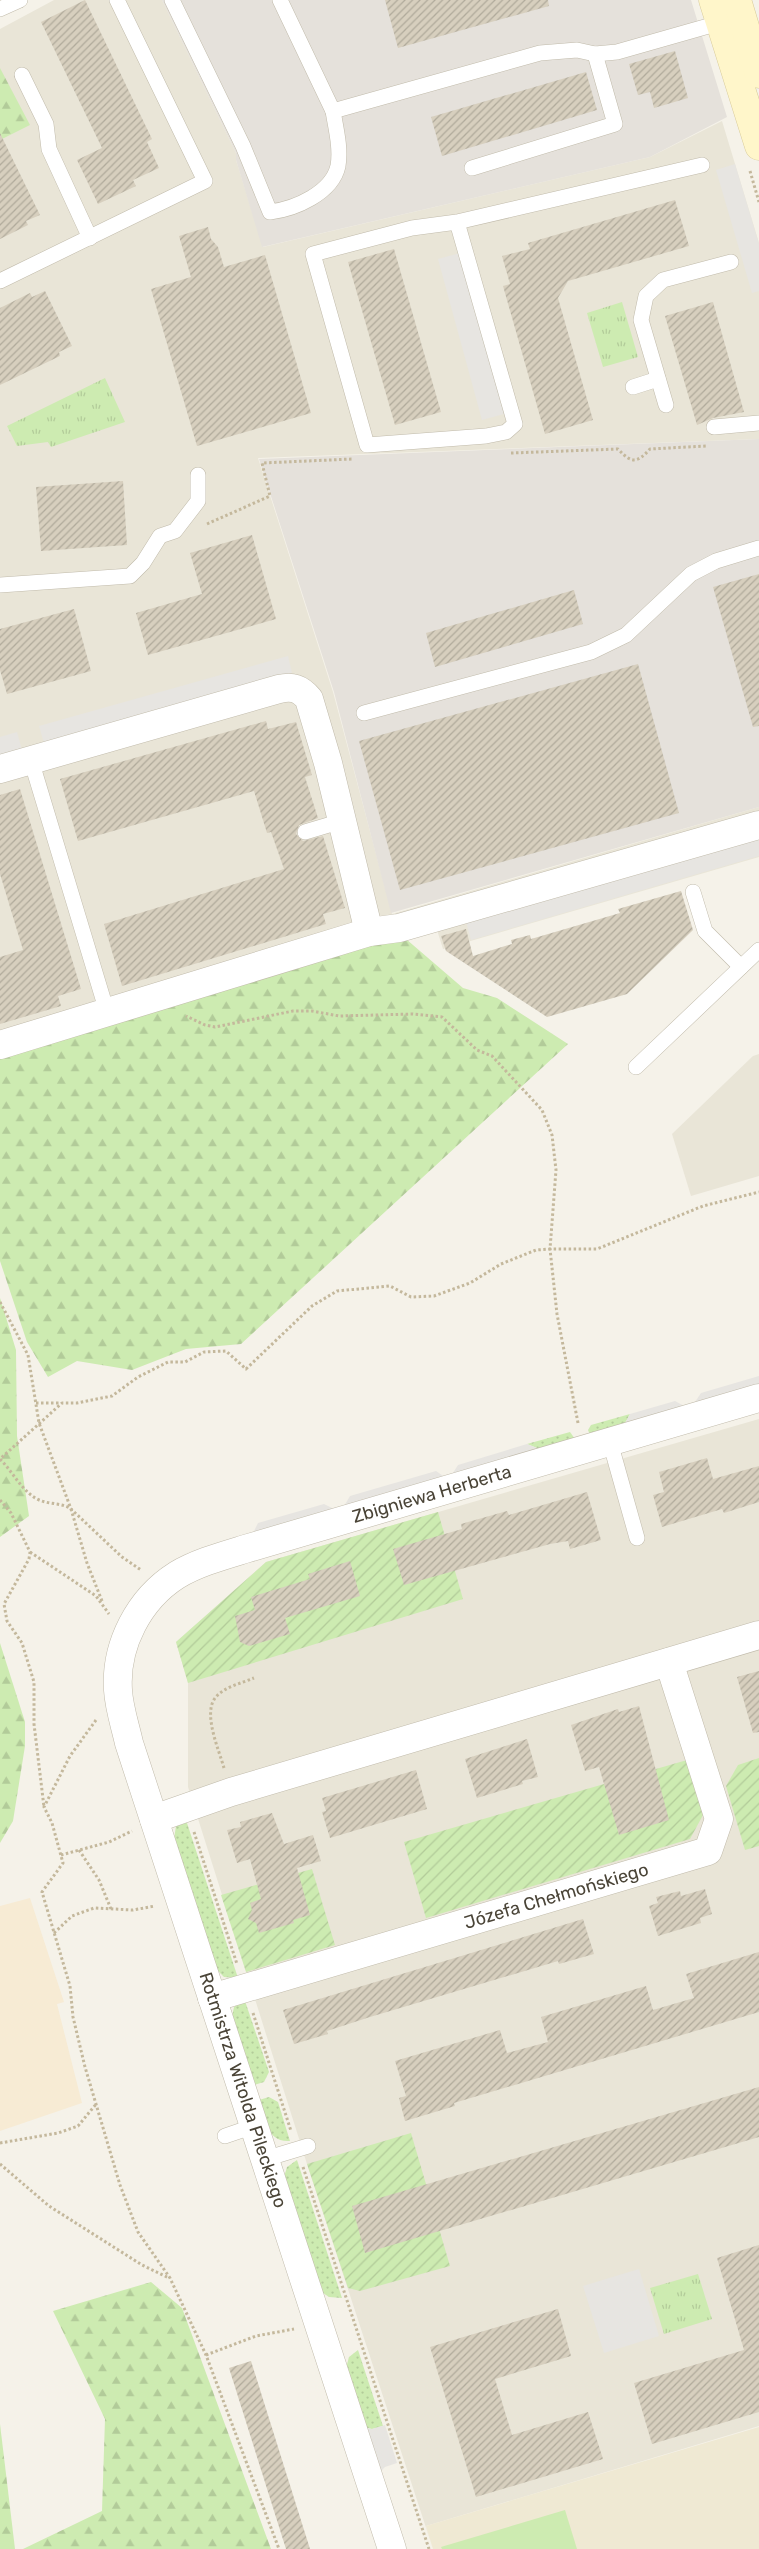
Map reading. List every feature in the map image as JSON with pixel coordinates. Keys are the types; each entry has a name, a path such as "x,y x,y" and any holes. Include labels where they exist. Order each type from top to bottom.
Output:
{"street":[{"path":"737,0 759,74"},
{"path":"716,12 759,146"},
{"path":"0,769 279,689 294,687 303,692 309,699 342,821 369,932"},
{"path":"0,1045 369,932 399,928 759,825"},
{"name":"Zbigniewa Herberta","path":"121,1623 176,1576 194,1566 245,1549 759,1398"},
{"name":"Rotmistrza Witolda Pileckiego","path":"121,1623 118,1691 147,1824 180,1899 392,2549"},
{"path":"147,1824 231,1792 759,1635"},
{"name":"Józefa Chełmońskiego","path":"212,1998 244,1987 708,1852 719,1819 669,1662"}],"lane":[{"path":"0,9 20,0"},
{"path":"0,281 205,181 117,0"},
{"path":"172,0 242,146 270,212 283,211 311,199 326,187 338,167 338,139 333,111 280,0"},
{"path":"333,111 540,53 577,50 595,54 617,52 716,12"},
{"path":"472,168 615,124 595,54"},
{"path":"22,75 46,124 49,150 90,238"},
{"path":"457,222 515,424 506,432 486,436 367,445 313,254 412,228 457,222 702,165"},
{"path":"666,405 641,320 646,296 663,280 730,262"},
{"path":"633,387 658,379"},
{"path":"714,427 759,423"},
{"path":"0,585 130,576 143,563 160,536 175,531 198,501 198,475"},
{"path":"364,713 592,652 626,635 691,574 716,561 759,548"},
{"path":"31,760 107,1012"},
{"path":"305,832 342,821"},
{"path":"693,892 705,931 742,967"},
{"path":"636,1067 759,950"},
{"path":"610,1442 637,1538"},
{"path":"225,2136 254,2126"},
{"path":"265,2159 302,2148"}],"path":[{"path":"175,531 215,522 270,496"},
{"path":"181,1014 205,1025 215,1027 293,1011 312,1011 339,1016 413,1014 442,1017 476,1050 492,1056 542,1110 552,1135 556,1170 550,1249 557,1314 578,1422"},
{"path":"36,1402 77,1403 112,1396 138,1377 168,1362 185,1362 204,1352 226,1351 246,1369 312,1306 337,1291 390,1286 412,1297 434,1296 470,1283 501,1264 536,1250 597,1249 703,1206 759,1192"},
{"path":"0,1302 28,1354 40,1423 71,1509 87,1563 102,1601"},
{"path":"62,1403 0,1459 11,1470 26,1492 40,1501 65,1505 122,1557 146,1572"},
{"path":"0,1500 11,1513 30,1552 102,1601 121,1623"},
{"path":"30,1552 29,1559 4,1604 7,1621 22,1643 34,1682 34,1724 44,1807 52,1823 63,1863 42,1892 70,1986 73,2017 120,2185 138,2232 170,2278 206,2354 279,2549"},
{"path":"231,1792 212,1726 210,1706 216,1696 254,1678"},
{"path":"44,1807 70,1756 99,1716"},
{"path":"186,1809 244,1987 302,2148 423,2525 429,2549"},
{"path":"61,1855 109,1842 147,1824"},
{"path":"79,1850 99,1880 111,1909"},
{"path":"54,1933 72,1916 94,1908 133,1910 180,1899"},
{"path":"0,2143 58,2133 78,2126 97,2103"},
{"path":"0,2164 49,2206 142,2265 170,2278"},
{"path":"206,2354 256,2336 302,2328"}],"shaded area":[{"path":"54,0 162,0 236,153 236,160 263,247 650,157 722,121 759,243 759,439 258,458 333,692 392,914 759,807 759,857 443,949 437,930 0,1057 0,29"},
{"path":"162,0 691,0 727,117 650,157 262,247 236,160 236,153"},
{"path":"735,164 759,244 759,291 752,293 716,170"},
{"path":"460,253 504,414 482,420 438,259"},
{"path":"759,439 759,807 391,913 334,692 259,459"},
{"path":"288,656 292,673 44,743 39,726"},
{"path":"17,732 22,750 0,757 0,737"},
{"path":"759,836 759,856 471,940 466,922"},
{"path":"759,1054 759,1176 691,1196 672,1134 753,1056"},
{"path":"759,1376 759,1385 693,1405 701,1393"},
{"path":"675,1401 686,1407 624,1425 630,1414"},
{"path":"759,1419 759,2426 426,2526 433,2549 307,2164 188,1787 188,1683 176,1642 266,1562"},
{"path":"527,1444 542,1450 451,1476 458,1465"},
{"path":"436,1471 446,1478 343,1508 350,1496"},
{"path":"324,1504 336,1510 252,1535 258,1523"},
{"path":"30,1898 64,2002 57,2004 82,2103 0,2131 0,1906"},
{"path":"639,2269 659,2336 604,2353 583,2286"},
{"path":"385,2425 397,2463 385,2467 381,2471 367,2428 372,2429"},
{"path":"759,2427 759,2549 433,2549 426,2526"}],"green space":[{"path":"0,68 30,125 0,140"},
{"path":"622,302 638,357 603,367 587,313"},
{"path":"105,378 125,422 51,447 48,442 17,446 7,426"},
{"path":"406,939 463,988 497,998 568,1044 241,1344 186,1349 132,1370 77,1361 48,1377 27,1342 0,1261 0,1057 377,941"},
{"path":"0,1298 16,1350 17,1436 29,1516 0,1537"},
{"path":"630,1414 624,1425 590,1435 588,1430 591,1425"},
{"path":"570,1432 575,1439 542,1450 527,1444"},
{"path":"438,1512 463,1599 188,1683 176,1642 266,1562"},
{"path":"0,1643 25,1722 25,1746 13,1821 0,1843"},
{"path":"759,1758 759,1846 745,1850 726,1786 738,1765"},
{"path":"687,1760 703,1815 690,1839 426,1918 404,1842"},
{"path":"186,1820 238,1978 224,1977 216,1969 174,1839 176,1826"},
{"path":"312,1869 335,1945 246,1972 221,1895"},
{"path":"244,1998 269,2072 264,2082 254,2085 232,2017 234,2007"},
{"path":"269,2097 278,2102 290,2141 282,2141 276,2138 268,2128 259,2100"},
{"path":"411,2133 450,2266 360,2291 348,2288 307,2164"},
{"path":"297,2160 342,2298 329,2297 323,2293 284,2177 287,2167"},
{"path":"698,2274 712,2319 664,2334 650,2288"},
{"path":"151,2282 182,2308 271,2549 23,2549 102,2511 105,2419 53,2311"},
{"path":"358,2350 383,2426 372,2429 367,2428 346,2368 349,2357"},
{"path":"0,2424 15,2549 0,2549"},
{"path":"565,2510 577,2549 442,2549 441,2547"}],"building":[{"path":"85,0 152,139 147,142 159,168 133,180 136,186 98,204 77,160 102,148 41,22"},
{"path":"385,0 548,0 549,6 398,48"},
{"path":"675,51 688,98 654,108 650,92 638,95 629,64"},
{"path":"586,72 597,110 442,156 431,117"},
{"path":"0,133 40,215 26,221 28,225 0,239"},
{"path":"675,200 689,246 568,281 558,298 593,420 545,434 503,286 510,284 502,256 530,249 528,243"},
{"path":"208,227 211,239 218,247 224,267 265,255 311,413 197,446 151,289 191,277 179,236"},
{"path":"394,249 441,412 395,425 348,262"},
{"path":"45,291 72,346 59,352 60,356 0,385 0,308 30,293 32,297"},
{"path":"713,302 744,412 713,418 697,425 665,316"},
{"path":"123,481 127,545 41,551 36,487"},
{"path":"252,535 276,619 148,655 136,613 202,594 190,553"},
{"path":"759,574 759,726 753,727 713,587"},
{"path":"574,590 583,624 435,667 426,633"},
{"path":"74,609 91,671 7,694 0,670 0,629"},
{"path":"638,664 679,813 400,890 359,741"},
{"path":"266,721 268,729 296,722 312,775 305,777 318,818 299,825 296,834 303,841 323,836 345,908 323,914 326,924 122,986 104,924 284,869 271,832 267,833 254,791 78,841 60,779"},
{"path":"20,789 81,989 58,996 61,1006 0,1024 0,957 23,950 0,874 0,795"},
{"path":"681,891 693,930 627,994 547,1017 446,951 441,936 466,929 473,956 512,944 511,940 530,935 531,939 620,913 618,909"},
{"path":"707,1458 713,1479 759,1466 759,1502 724,1513 722,1509 662,1527 653,1495 664,1492 659,1472"},
{"path":"587,1492 601,1540 570,1549 568,1541 550,1544 404,1585 393,1549 462,1529 461,1524 507,1511 509,1515"},
{"path":"350,1561 360,1596 285,1618 290,1634 249,1646 240,1642 235,1616 255,1610 251,1597 310,1579 308,1574"},
{"path":"759,1671 759,1732 753,1733 737,1677"},
{"path":"639,1706 669,1820 619,1835 599,1767 585,1771 571,1725 618,1709 619,1712"},
{"path":"527,1739 538,1777 522,1781 523,1784 477,1798 465,1759"},
{"path":"416,1770 427,1809 330,1838 322,1812 326,1811 322,1798"},
{"path":"272,1813 284,1844 313,1835 321,1861 297,1868 310,1915 293,1920 294,1923 259,1933 256,1923 248,1919 252,1910 250,1903 261,1899 250,1859 237,1863 227,1830 241,1827 240,1822"},
{"path":"705,1889 712,1914 700,1918 701,1923 658,1936 649,1906 658,1903 656,1897 680,1891 681,1896"},
{"path":"583,1919 594,1954 559,1964 558,1961 370,2017 327,2031 328,2034 294,2044 283,2010"},
{"path":"759,1952 759,2012 454,2103 455,2106 405,2121 399,2098 406,2096 395,2061 500,2030 507,2053 548,2042 541,2017 646,1986 653,2010 694,1998 686,1974"},
{"path":"759,2087 759,2137 365,2253 352,2206"},
{"path":"759,2245 759,2412 652,2444 634,2383 744,2350 717,2258"},
{"path":"558,2309 571,2356 495,2379 512,2435 588,2412 603,2459 476,2497 430,2347"},
{"path":"251,2361 310,2549 286,2549 229,2368"}]}
